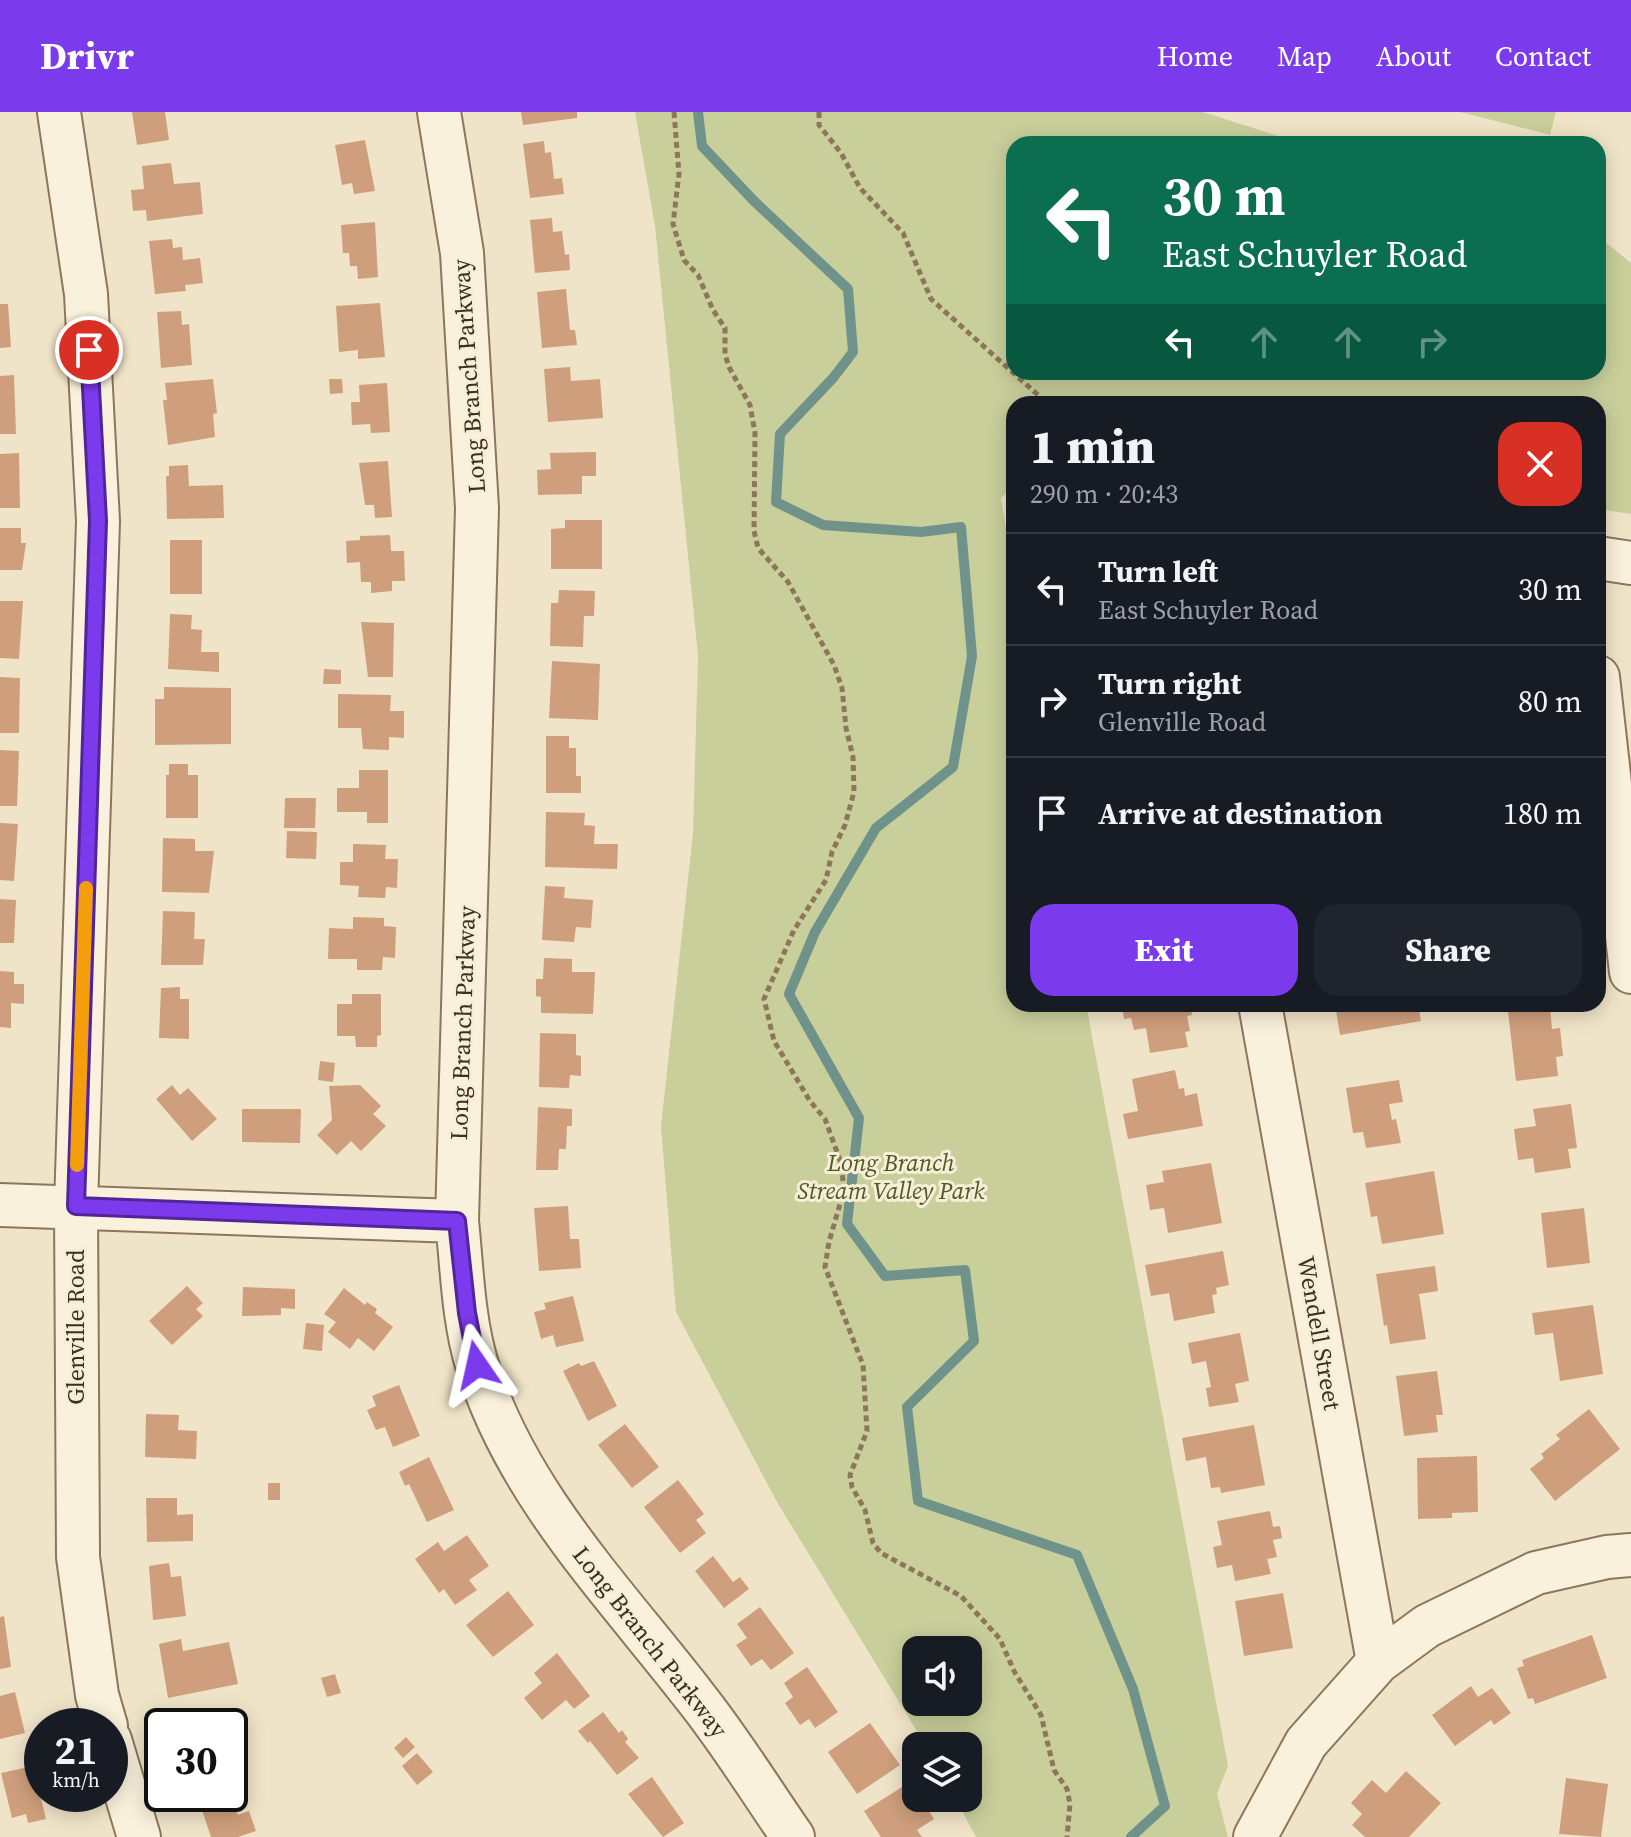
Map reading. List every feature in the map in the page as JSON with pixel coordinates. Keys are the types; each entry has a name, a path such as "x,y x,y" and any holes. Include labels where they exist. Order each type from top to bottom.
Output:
{"street":[{"name":"Glenville Road","path":"59,112 86,294 98,521 76,1206 78,1557 101,1708"},
{"name":"Long Branch Parkway","path":"439,112 462,253 477,508 457,1221 467,1313 477,1365 511,1446 548,1511 698,1700 793,1837"},
{"path":"1606,559 1631,563"},
{"path":"1606,749 1631,972"},
{"name":"Wendell Street","path":"1261,1012 1378,1662"},
{"path":"0,1205 457,1221"},
{"path":"1255,1837 1306,1743 1378,1662 1427,1626 1536,1573 1607,1557 1631,1555"},
{"path":"128,1800 139,1837"}],"path":[{"path":"674,112 679,174 673,224 684,260 698,275 713,310 725,328 725,354 729,367 750,405 755,433 754,531 758,548 788,582 834,665 842,688 853,757 854,792 845,825 832,852 826,880 794,930 764,999 774,1041 810,1101 825,1119 841,1163 844,1190 825,1267 828,1281 848,1322 865,1380 867,1431 850,1475 852,1487 865,1510 873,1543 881,1553 961,1596 1000,1639 1014,1671 1041,1715 1054,1770 1067,1789 1070,1804 1067,1837"},
{"path":"819,112 819,125 841,153 860,188 903,233 931,299 1006,366"},
{"path":"1021,380 1039,396"}],"green space":[{"name":"Long Branch Stream Valley Park","path":"635,112 1203,112 1278,136 1006,136 1006,380 1606,380 1606,243 1631,263 1631,514 1606,510 1606,396 1006,396 1006,493 1001,498 1006,529 1006,1012 1087,1012 1228,1766 1217,1794 1228,1837 976,1837 963,1812 982,1812 982,1732 917,1732 908,1716 982,1716 982,1636 902,1636 902,1707 777,1502 676,1312 661,1126 693,833 698,656 655,226"},
{"path":"1460,112 1556,112 1550,135"}],"building":[{"path":"132,112 165,112 169,140 137,145"},
{"path":"521,112 577,112 577,118 523,125"},
{"path":"365,140 375,191 354,194 352,183 342,185 335,145"},
{"path":"544,141 545,153 551,152 554,179 562,178 564,194 530,198 523,144"},
{"path":"171,163 174,184 200,182 203,214 147,221 146,210 133,211 131,190 144,189 142,166"},
{"path":"552,218 553,232 562,231 570,270 535,273 530,220"},
{"path":"375,222 378,277 358,279 357,266 350,266 349,253 343,253 341,225"},
{"path":"172,239 173,248 182,247 183,260 200,258 203,283 185,285 186,291 155,294 149,241"},
{"path":"566,289 570,330 575,330 577,345 542,348 537,292"},
{"path":"380,303 385,357 358,359 358,350 339,352 336,306"},
{"path":"0,304 8,304 11,347 0,348"},
{"path":"181,311 182,325 189,324 192,365 161,368 157,312"},
{"path":"570,367 571,381 600,379 603,418 548,422 544,369"},
{"path":"14,375 16,434 0,434 0,376"},
{"path":"213,379 217,413 213,414 215,437 168,445 163,400 167,400 165,383"},
{"path":"329,379 342,379 343,393 330,394"},
{"path":"387,383 390,432 371,433 370,424 352,425 351,402 360,402 359,385"},
{"path":"596,452 596,476 582,476 582,494 538,495 537,470 551,469 550,453"},
{"path":"19,453 20,508 0,508 0,454"},
{"path":"388,461 392,517 375,518 374,505 365,505 359,463"},
{"path":"188,465 189,486 223,485 224,518 167,519 166,476 169,476 169,466"},
{"path":"565,520 602,520 602,569 551,569 551,529 565,528"},
{"path":"0,528 21,528 21,543 26,543 22,570 0,570"},
{"path":"390,535 391,551 404,551 405,581 392,581 392,591 371,593 371,582 361,582 360,562 347,563 346,541 360,540 360,536"},
{"path":"170,540 202,540 202,594 170,594"},
{"path":"559,590 595,591 594,616 584,616 583,647 550,646 551,603 558,603"},
{"path":"0,601 23,601 19,659 0,658"},
{"path":"170,614 192,615 191,629 202,630 201,652 219,652 219,672 168,669"},
{"path":"361,622 394,623 393,677 368,677"},
{"path":"552,661 600,664 598,720 549,718"},
{"path":"324,669 341,670 341,684 323,684"},
{"path":"0,677 20,678 19,733 0,733"},
{"path":"164,687 231,688 231,744 155,745 155,699 164,699"},
{"path":"338,694 391,695 390,711 404,711 404,738 389,737 389,750 363,749 361,728 338,728"},
{"path":"546,736 569,736 569,748 576,748 576,776 581,776 581,793 546,793"},
{"path":"0,750 19,751 17,806 0,806"},
{"path":"169,764 188,764 188,775 198,775 198,818 166,818"},
{"path":"359,770 388,770 388,823 367,823 367,812 337,812 337,788 359,788"},
{"path":"285,798 316,798 315,828 284,828"},
{"path":"546,812 585,813 584,825 595,826 594,844 618,844 617,869 545,867"},
{"path":"0,823 18,824 14,881 0,880"},
{"path":"287,831 317,832 316,859 286,858"},
{"path":"163,838 195,839 195,851 214,851 209,893 162,892"},
{"path":"353,844 386,845 385,859 398,859 397,888 386,887 385,898 358,897 359,886 340,885 340,862 353,862"},
{"path":"545,886 565,887 564,898 593,900 591,928 576,927 574,942 542,940"},
{"path":"0,899 16,900 14,943 0,943"},
{"path":"163,911 195,912 194,939 205,939 203,965 161,965"},
{"path":"353,917 384,918 384,926 396,927 395,958 383,957 382,970 357,970 357,959 328,959 329,928 353,929"},
{"path":"544,958 572,959 572,972 595,972 593,1014 541,1013 541,997 536,996 536,979 543,979"},
{"path":"0,971 14,972 14,984 24,984 24,1004 11,1003 11,1028 0,1027"},
{"path":"180,987 180,999 189,999 189,1039 159,1038 161,988"},
{"path":"352,994 381,994 381,1035 377,1036 377,1047 356,1047 355,1036 337,1036 337,1004 352,1004"},
{"path":"1123,1012 1191,1012 1192,1015 1187,1016 1190,1031 1185,1032 1188,1047 1150,1053 1146,1028 1134,1030 1131,1018 1124,1019"},
{"path":"1336,1012 1419,1012 1421,1021 1340,1035"},
{"path":"1508,1012 1550,1012 1552,1029 1560,1028 1563,1056 1556,1057 1558,1076 1516,1081"},
{"path":"540,1033 576,1034 576,1055 581,1056 581,1076 570,1075 569,1088 539,1087"},
{"path":"320,1061 335,1063 333,1082 318,1080"},
{"path":"1175,1070 1179,1089 1184,1088 1185,1096 1197,1093 1203,1126 1128,1139 1123,1114 1138,1111 1132,1079"},
{"path":"1399,1080 1403,1102 1389,1104 1401,1143 1366,1148 1363,1132 1353,1133 1346,1088"},
{"path":"172,1085 180,1095 188,1088 217,1119 192,1141 156,1099"},
{"path":"360,1085 381,1106 373,1114 386,1126 361,1151 351,1141 337,1155 317,1135 332,1120 329,1086"},
{"path":"1571,1104 1577,1148 1568,1149 1571,1168 1535,1173 1533,1158 1518,1160 1514,1129 1536,1126 1533,1109"},
{"path":"538,1107 572,1109 572,1126 567,1126 566,1149 559,1149 558,1170 536,1170"},
{"path":"242,1109 301,1109 300,1143 242,1142"},
{"path":"1211,1163 1222,1223 1168,1233 1164,1208 1150,1210 1146,1185 1164,1182 1162,1171"},
{"path":"1434,1171 1444,1234 1382,1244 1377,1216 1371,1217 1365,1183"},
{"path":"568,1206 570,1239 579,1239 581,1268 539,1271 534,1208"},
{"path":"1584,1208 1590,1263 1547,1268 1541,1213"},
{"path":"1223,1251 1229,1285 1216,1288 1217,1294 1212,1295 1215,1313 1174,1321 1169,1293 1151,1296 1145,1265"},
{"path":"1435,1266 1438,1291 1419,1294 1426,1339 1390,1344 1376,1274"},
{"path":"187,1286 203,1303 196,1309 203,1316 172,1345 149,1321"},
{"path":"243,1287 295,1289 295,1309 281,1308 281,1315 242,1316"},
{"path":"344,1288 365,1305 367,1302 377,1309 375,1313 393,1327 374,1351 358,1338 350,1349 328,1332 336,1322 324,1314"},
{"path":"573,1296 584,1341 556,1347 553,1335 541,1339 534,1312 546,1309 544,1303"},
{"path":"1593,1305 1603,1374 1560,1381 1553,1333 1535,1335 1532,1313"},
{"path":"306,1323 324,1325 322,1351 303,1349"},
{"path":"1240,1333 1249,1381 1235,1384 1239,1402 1209,1407 1206,1388 1211,1387 1206,1361 1192,1364 1188,1343"},
{"path":"594,1361 617,1406 588,1421 563,1371 579,1363 581,1366"},
{"path":"1437,1371 1443,1415 1436,1415 1438,1432 1404,1436 1396,1376"},
{"path":"399,1385 420,1436 393,1447 385,1427 376,1430 367,1410 376,1406 372,1396"},
{"path":"1589,1409 1620,1449 1555,1501 1530,1469 1544,1458 1541,1454 1560,1439 1556,1435"},
{"path":"146,1414 179,1415 178,1430 197,1431 196,1459 145,1457"},
{"path":"625,1424 659,1467 632,1488 598,1445"},
{"path":"1254,1425 1265,1485 1221,1493 1220,1487 1211,1488 1206,1457 1186,1461 1182,1438"},
{"path":"1477,1456 1478,1512 1452,1513 1452,1518 1418,1519 1417,1458"},
{"path":"429,1457 454,1510 427,1522 409,1484 405,1486 399,1472"},
{"path":"678,1480 704,1514 696,1520 706,1533 680,1553 644,1507"},
{"path":"268,1483 280,1483 280,1500 268,1500"},
{"path":"146,1498 177,1498 177,1515 193,1514 193,1541 147,1542"},
{"path":"1270,1511 1273,1527 1280,1526 1282,1538 1273,1540 1277,1557 1267,1559 1271,1574 1235,1581 1232,1565 1217,1568 1213,1547 1222,1545 1217,1521"},
{"path":"467,1535 489,1566 469,1580 477,1590 455,1605 444,1589 439,1593 415,1559 438,1542 444,1551"},
{"path":"713,1556 733,1582 740,1577 749,1589 724,1608 695,1571"},
{"path":"169,1563 171,1577 181,1576 186,1616 153,1620 149,1566"},
{"path":"508,1591 534,1625 493,1657 466,1625"},
{"path":"1283,1593 1293,1648 1244,1656 1235,1601"},
{"path":"760,1607 794,1653 771,1670 762,1659 751,1666 736,1645 747,1638 737,1624"},
{"path":"4,1616 11,1667 0,1669 0,1617"},
{"path":"1592,1635 1607,1678 1535,1704 1533,1698 1528,1699 1517,1668 1524,1666 1522,1660"},
{"path":"181,1639 183,1651 229,1642 238,1684 168,1698 159,1644"},
{"path":"557,1653 590,1696 574,1709 566,1700 542,1720 524,1698 542,1683 534,1673"},
{"path":"807,1667 838,1712 815,1728 809,1719 800,1725 785,1703 793,1697 784,1683"},
{"path":"335,1674 341,1693 327,1697 321,1678"},
{"path":"1471,1686 1478,1697 1492,1688 1511,1713 1494,1725 1491,1720 1455,1746 1432,1715"},
{"path":"15,1692 24,1733 0,1739 0,1696"},
{"path":"603,1712 619,1733 622,1730 628,1739 625,1742 639,1758 617,1775 578,1731"},
{"path":"870,1723 900,1765 857,1794 828,1752"},
{"path":"406,1737 415,1747 403,1758 394,1748"},
{"path":"417,1753 433,1772 417,1785 402,1766"},
{"path":"24,1768 24,1812 44,1812 46,1819 28,1823 26,1814 12,1818 1,1773"},
{"path":"1406,1771 1441,1803 1409,1837 1365,1837 1352,1825 1362,1814 1351,1803 1372,1780 1386,1793"},
{"path":"652,1777 684,1823 663,1837 628,1794"},
{"path":"1566,1778 1608,1784 1601,1837 1559,1834"},
{"path":"902,1787 902,1812 930,1812 934,1819 917,1830 922,1837 881,1837 864,1811"},
{"path":"249,1811 256,1831 238,1837 211,1837 203,1812 237,1812 238,1815"}],"waterway":[{"path":"698,112 702,146 754,201 848,289 853,352 780,434 776,502 823,525 921,532 961,527 972,656 953,767 876,828 815,932 789,994 859,1118 847,1224 885,1276 965,1270 974,1341 907,1407 918,1501 1077,1555 1133,1689 1165,1806 1131,1837"}],"slow traffic":[{"path":"77,1165 86,888"}],"route":[{"path":"89,350 98,521 76,1206 457,1221 467,1313 477,1365"}]}
